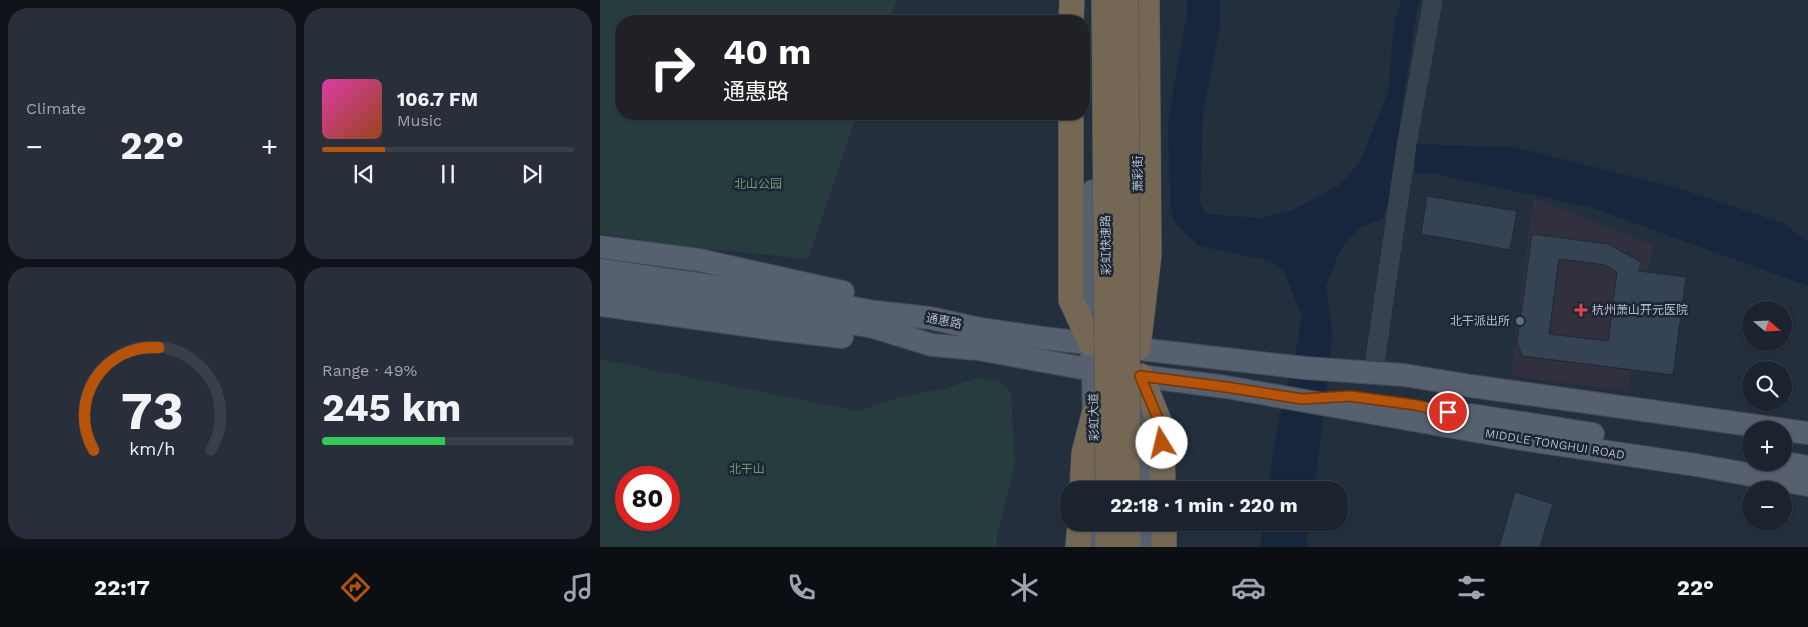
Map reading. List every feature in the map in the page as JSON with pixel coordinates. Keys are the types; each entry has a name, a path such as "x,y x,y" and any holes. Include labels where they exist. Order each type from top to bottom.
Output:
{"highway":[{"path":"1072,0 1072,15"},
{"name":"彩虹快速路","path":"1104,0 1108,481"},
{"name":"彩虹快速路","path":"1126,0 1128,481"},
{"path":"1138,348 1149,255 1147,0"},
{"path":"1071,120 1072,300 1091,344"},
{"path":"1140,376 1162,428 1163,481"},
{"path":"1082,481 1084,453 1094,414"},
{"path":"1078,547 1079,531"},
{"path":"1108,531 1108,547"},
{"path":"1128,531 1128,547"},
{"path":"1164,531 1164,547"}],"main road":[{"path":"1091,344 1094,289 1092,0"},
{"name":"萧彩街","path":"1138,0 1138,348"},
{"path":"600,246 699,260 830,289 930,318"},
{"name":"通惠路","path":"600,270 875,312 930,318 980,329 1091,344 1297,367"},
{"name":"通惠路","path":"600,287 870,326 932,345 978,349 1093,370 1280,396"},
{"path":"600,305 774,329 932,345"},
{"name":"彩虹大道","path":"1091,344 1095,481"},
{"path":"1138,348 1142,481"},
{"path":"1297,367 1404,375 1480,388 1808,433"},
{"path":"1297,367 1347,380 1518,407 1742,438"},
{"name":"MIDDLE TONGHUI ROAD","path":"1280,396 1521,439 1808,485"},
{"name":"MIDDLE TONGHUI ROAD","path":"1302,399 1350,396 1389,401 1684,450 1742,457"},
{"path":"1792,445 1808,448"},
{"path":"1792,464 1808,467"},
{"path":"1095,531 1096,547"},
{"path":"1142,531 1142,547"}],"street":[{"path":"1373,374 1407,143 1434,0"}],"shaded area":[{"name":"杭州萧山开元医院","path":"1533,198 1653,245 1628,391 1511,376"}],"green space":[{"name":"北山公园","path":"600,0 896,0 891,15 615,15 615,120 855,120 808,259 690,247 600,234"},
{"name":"北干山","path":"600,359 857,411 900,397 947,388 977,378 1000,381 1011,392 1015,465 997,536 997,547 600,547"}],"water":[{"path":"1187,0 1220,0 1220,26 1203,113 1200,204 1206,214 1261,218 1290,211 1340,185 1360,161 1388,92 1394,24 1401,0 1420,0 1387,206 1383,218 1358,229 1340,250 1326,286 1332,333 1331,353 1315,481 1269,481 1277,427 1295,354 1302,316 1284,271 1271,261 1199,246 1175,222 1170,207 1168,120 1187,14"},
{"path":"1416,144 1515,147 1678,188 1783,223 1808,242 1808,286 1590,207 1434,174 1415,174"},
{"path":"1263,531 1309,531 1306,547 1260,547"}],"building":[{"path":"1427,196 1517,211 1510,250 1421,234"},
{"path":"1532,234 1608,244 1641,262 1639,271 1686,277 1673,375 1522,356 1517,342","holes":["1559,259 1605,265 1617,272 1608,341 1549,334"]},
{"path":"1515,492 1553,504 1540,547 1499,547"}],"place":[{"name":"杭州萧山开元医院","path":"1581,310"},
{"name":"北干派出所","path":"1520,321"}],"route":[{"path":"1162,443 1162,428 1140,376 1302,399 1350,396 1416,405 1448,412"}]}
